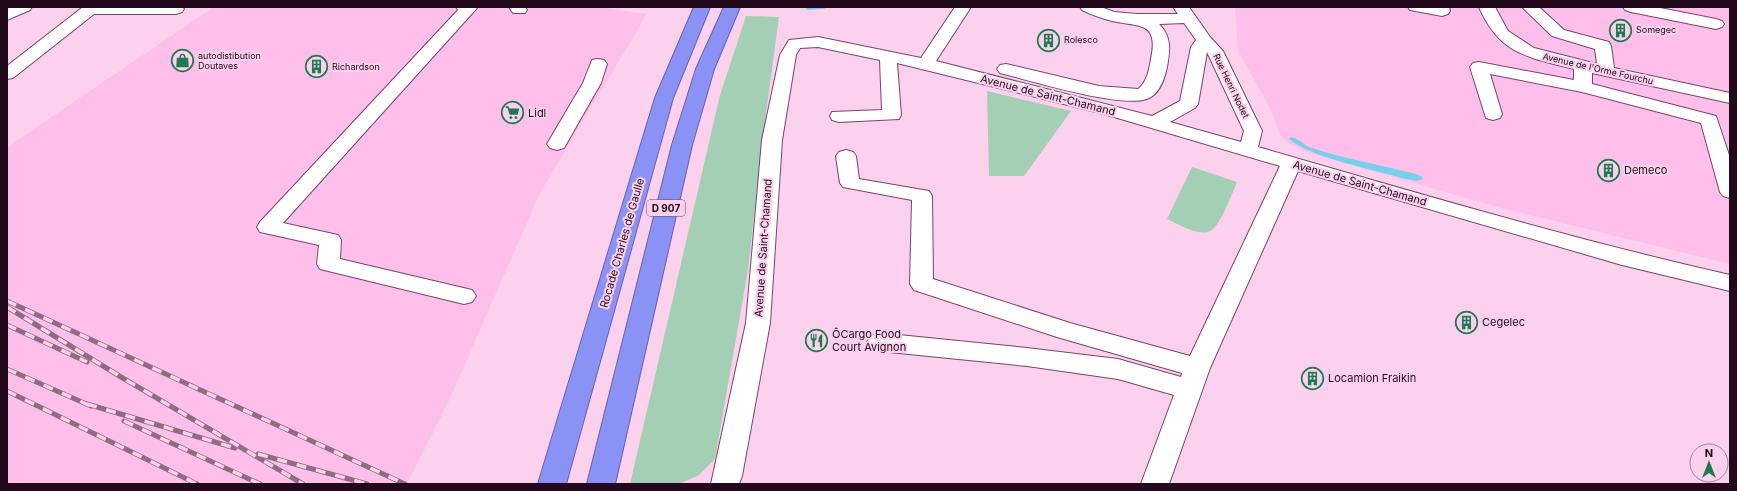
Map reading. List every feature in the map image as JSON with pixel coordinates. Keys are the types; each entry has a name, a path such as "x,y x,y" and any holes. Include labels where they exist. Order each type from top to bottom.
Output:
{"highway":[{"name":"Rocade Charles de Gaulle","path":"552,484 664,98 702,7"},
{"name":"D 907","path":"601,484 682,145 706,68 732,7"}],"street":[{"path":"7,16 24,7"},
{"path":"464,7 469,8 268,227 330,240 328,264 464,296"},
{"path":"964,7 929,58 1118,95 1142,95 1152,87 1163,44 1155,27 1145,21"},
{"path":"1088,7 1100,14 1145,21 1185,12"},
{"path":"1416,7 1442,11 1441,7"},
{"name":"Avenue de l'Orme Fourchu","path":"1487,7 1494,23 1502,34 1528,52 1583,66 1730,98"},
{"path":"1530,7 1558,33 1603,46 1606,71"},
{"path":"1631,7 1716,24"},
{"path":"7,74 93,8 176,9"},
{"name":"Rue Henri Nodet","path":"1185,12 1204,40 1215,51 1253,131 1248,150"},
{"path":"1155,122 1189,104 1198,46 1204,40"},
{"path":"7,84 45,55 49,42"},
{"name":"Avenue de Saint-Chamand","path":"725,484 728,476 758,323 772,140 788,55 795,44 818,42 888,57 929,58 1630,260 1730,283"},
{"path":"839,116 892,115 888,57"},
{"path":"557,144 592,83 598,64"},
{"path":"1583,66 1583,87"},
{"path":"1493,114 1479,67 1583,87 1709,120 1730,192"},
{"path":"846,156 850,183 922,196 922,284 1066,331 1193,378"},
{"path":"1156,484 1193,378 1292,162"},
{"path":"879,342 1027,357 1193,378"}],"shaded area":[{"path":"214,7 598,7 647,14 540,193 447,405 407,484 7,484 7,147"},
{"path":"1235,7 1730,7 1730,264 1501,208 1309,153 1290,144 1280,135 1272,112 1238,50"}],"green space":[{"path":"746,16 779,17 763,136 748,270 715,459 699,475 679,484 630,484 720,95"},
{"path":"987,91 1071,111 1024,176 989,176"},
{"path":"1192,167 1237,182 1221,218 1208,232 1203,233 1193,231 1167,219"}],"water":[{"path":"1291,137 1312,148 1351,159 1416,174 1421,176 1423,179 1416,181 1402,178 1327,157 1299,146 1289,139"}],"waterway":[{"path":"808,9 824,7"}],"railway":[{"path":"7,301 405,484"},
{"path":"7,307 121,377 303,484"},
{"path":"7,325 87,362"},
{"path":"7,369 91,406"},
{"path":"7,391 197,484"},
{"path":"87,404 235,448"},
{"path":"124,421 260,484"},
{"path":"258,454 367,484"}],"place":[{"name":"Somegec","path":"1620,30"},
{"name":"Rolesco","path":"1048,40"},
{"name":"autodistibution Doutaves","path":"183,61"},
{"name":"Richardson","path":"316,67"},
{"name":"Lidl","path":"513,113"},
{"name":"Demeco","path":"1609,170"},
{"name":"Cegelec","path":"1467,322"},
{"name":"ÔCargo Food Court Avignon","path":"816,340"},
{"name":"Locamion Fraikin","path":"1312,378"}]}
